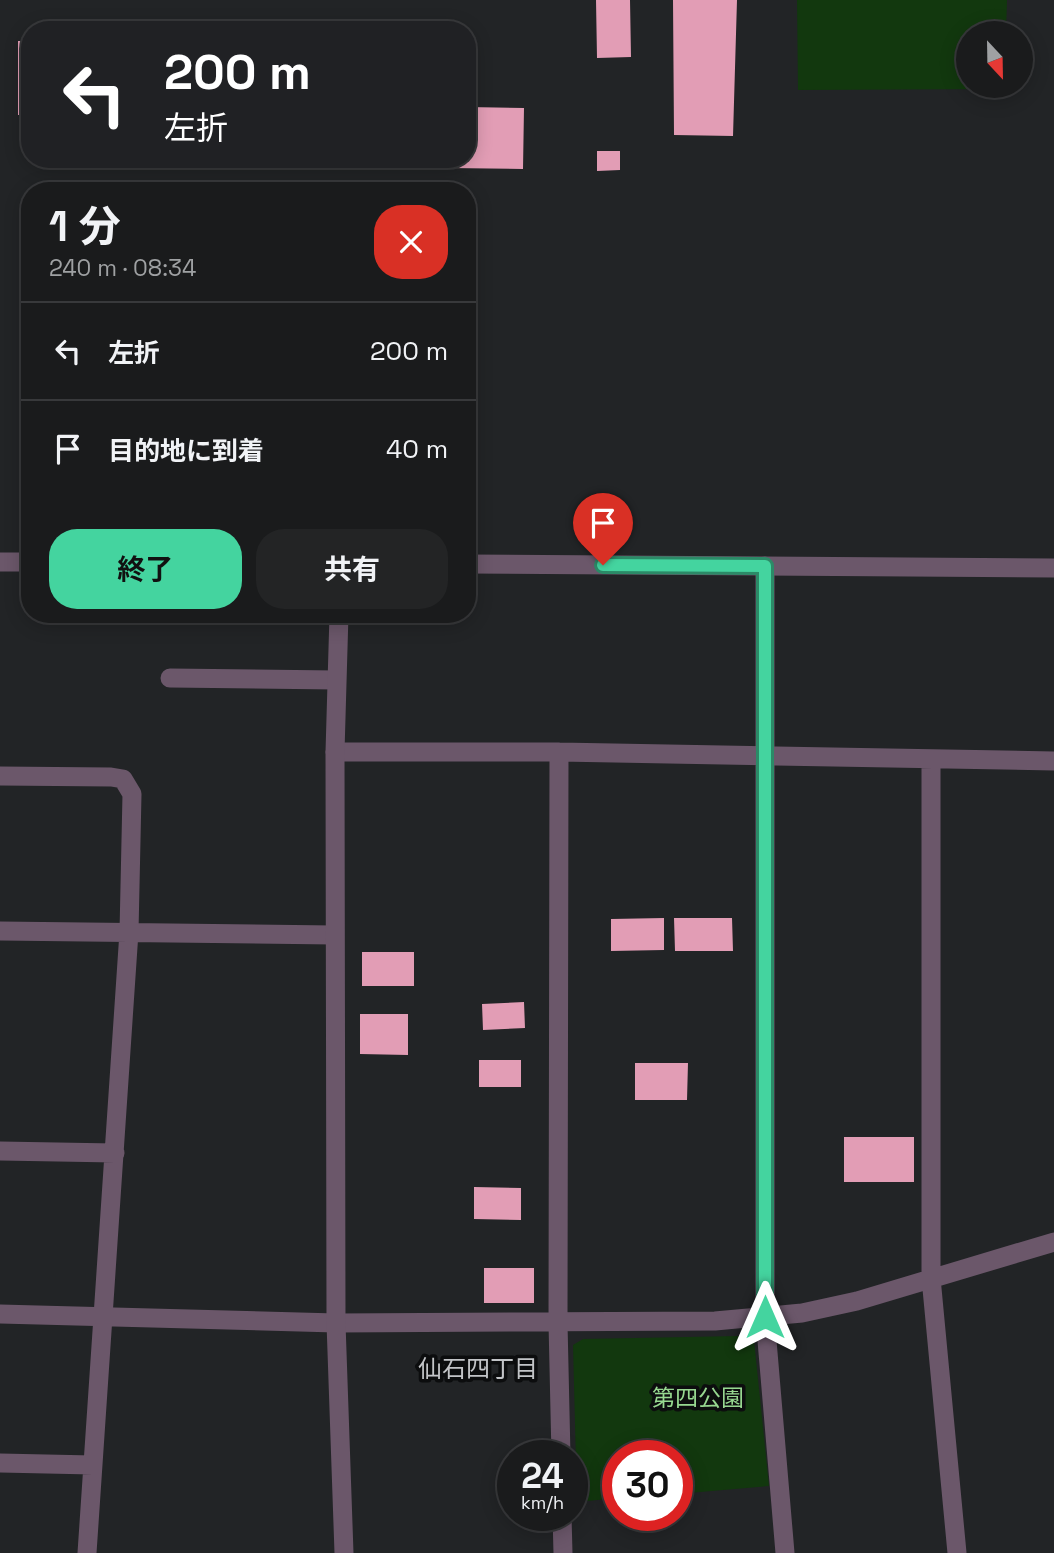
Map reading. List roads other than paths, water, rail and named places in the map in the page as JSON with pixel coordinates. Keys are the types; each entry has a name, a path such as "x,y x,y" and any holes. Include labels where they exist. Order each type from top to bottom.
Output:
{"street":[{"path":"0,562 21,562"},
{"path":"476,564 1054,568"},
{"path":"765,566 765,1317 785,1553"},
{"path":"339,623 334,935 335,1323 344,1553"},
{"path":"170,678 336,681"},
{"path":"335,752 559,752 931,761 1054,761"},
{"path":"559,752 558,1323 561,1440"},
{"path":"931,761 931,1278 957,1553"},
{"path":"0,776 111,777 123,779 130,785 129,932 87,1553"},
{"path":"0,931 334,935"},
{"path":"0,1151 115,1153"},
{"path":"0,1314 335,1323 715,1321 802,1314 857,1301 1054,1242"},
{"path":"0,1463 93,1465"},
{"path":"562,1531 563,1553"}],"district":[{"name":"仙石四丁目","path":"478,1368"}],"park label":[{"name":"第四公園","path":"698,1398"}]}
